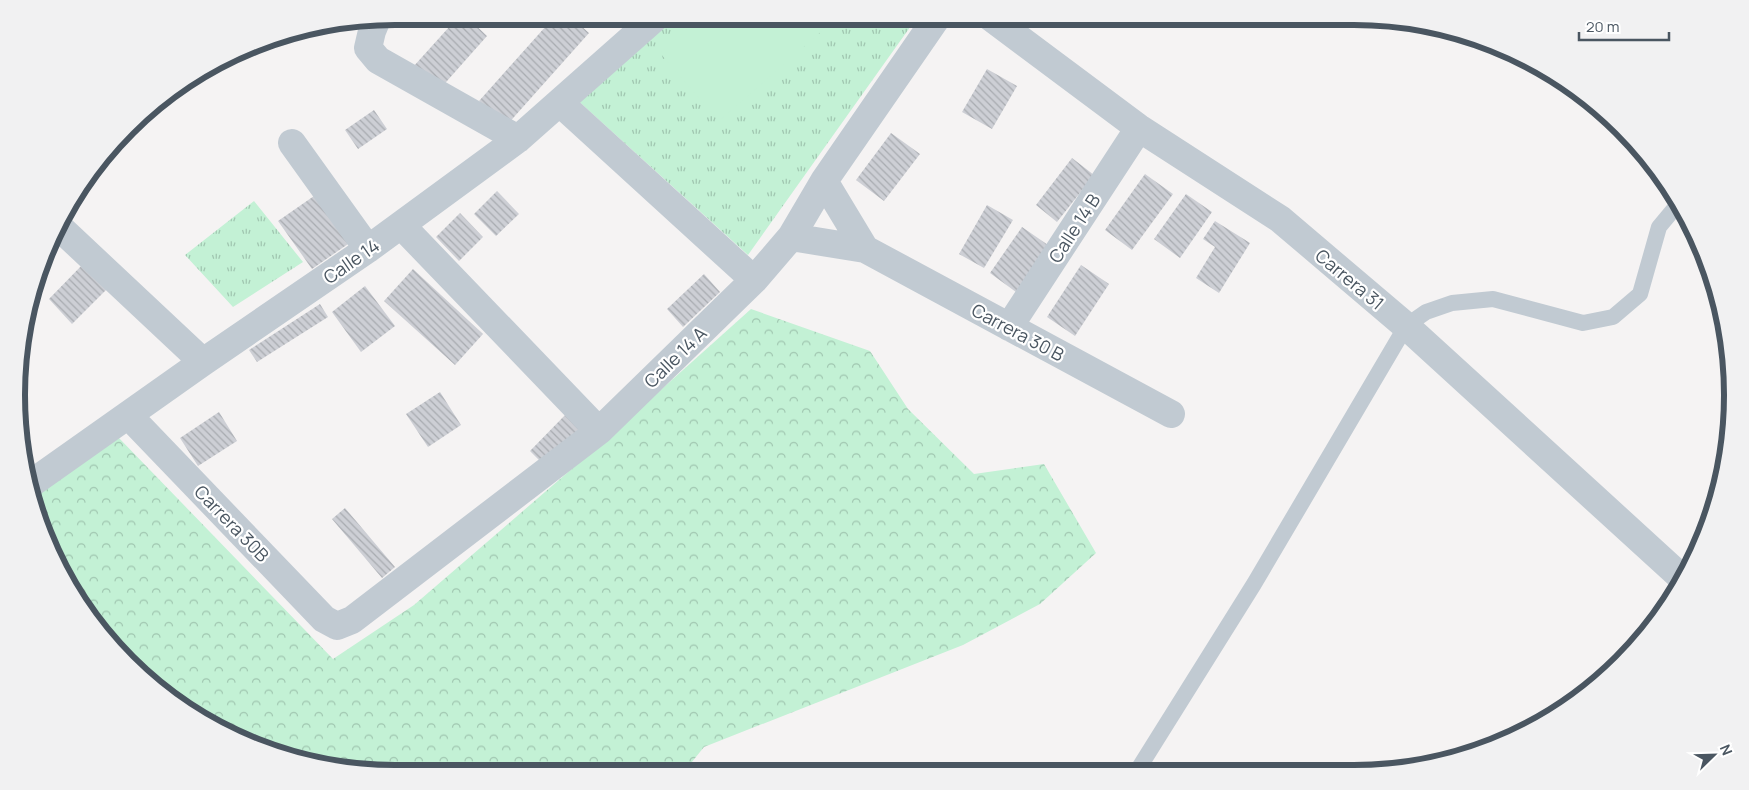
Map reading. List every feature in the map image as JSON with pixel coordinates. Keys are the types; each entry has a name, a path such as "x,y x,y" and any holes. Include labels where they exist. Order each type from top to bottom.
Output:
{"street":[{"name":"Calle 14","path":"36,481 203,362 368,249 518,139 647,25"},
{"name":"Calle 14 A","path":"338,626 352,620 599,431 754,280 791,237 824,181 932,25"},
{"name":"Carrera 31","path":"1001,25 1139,128 1280,219 1406,326 1677,574"},
{"path":"374,26 368,48 378,60 518,139"},
{"path":"560,103 754,280"},
{"name":"Calle 14 B","path":"1009,327 1139,128"},
{"path":"292,144 368,249"},
{"path":"824,181 865,249"},
{"path":"401,225 599,431"},
{"path":"63,232 203,362"},
{"name":"Carrera 30 B","path":"791,237 865,249 1171,414"},
{"name":"Carrera 30B","path":"129,416 324,619 338,626"}],"lane":[{"path":"1141,765 1254,584 1406,326 1426,312 1452,303 1493,299 1583,323 1613,316 1640,294 1660,227 1673,209"}],"green space":[{"path":"659,25 912,25 748,255 575,98"},
{"path":"692,25 829,25 719,121 660,53"},
{"path":"254,201 303,262 233,307 185,255"},
{"path":"751,309 870,351 908,409 974,474 1044,464 1096,553 1040,604 963,645 704,747 689,765 371,764 323,758 253,737 189,703 170,689 133,657 87,601 53,537 39,493 118,437 333,659 414,605 596,448"}],"building":[{"path":"451,25 475,25 487,36 439,90 413,67"},
{"path":"547,25 580,25 589,33 506,126 479,101"},
{"path":"987,69 1017,86 992,129 962,112"},
{"path":"374,110 387,129 358,149 345,130"},
{"path":"891,133 920,154 884,201 856,180"},
{"path":"1072,158 1094,175 1057,222 1036,205"},
{"path":"1145,174 1173,194 1132,250 1105,230"},
{"path":"497,191 519,214 496,236 474,214"},
{"path":"1186,194 1212,212 1180,258 1154,239"},
{"path":"314,196 348,244 312,269 278,221"},
{"path":"987,205 1013,220 984,268 959,254"},
{"path":"460,213 483,237 459,261 436,237"},
{"path":"1215,221 1250,243 1219,293 1196,278 1215,247 1203,239"},
{"path":"1022,227 1048,245 1016,292 990,273"},
{"path":"85,262 109,287 72,324 49,299"},
{"path":"1081,265 1109,284 1075,336 1047,317"},
{"path":"413,269 483,334 455,365 384,301"},
{"path":"704,274 720,292 683,327 667,309"},
{"path":"365,286 395,326 361,352 332,312"},
{"path":"320,304 328,317 257,362 249,350"},
{"path":"440,392 461,425 428,447 406,414"},
{"path":"219,412 237,441 198,466 180,438"},
{"path":"568,412 582,426 544,465 530,451"},
{"path":"345,508 395,567 382,578 332,519"}]}
